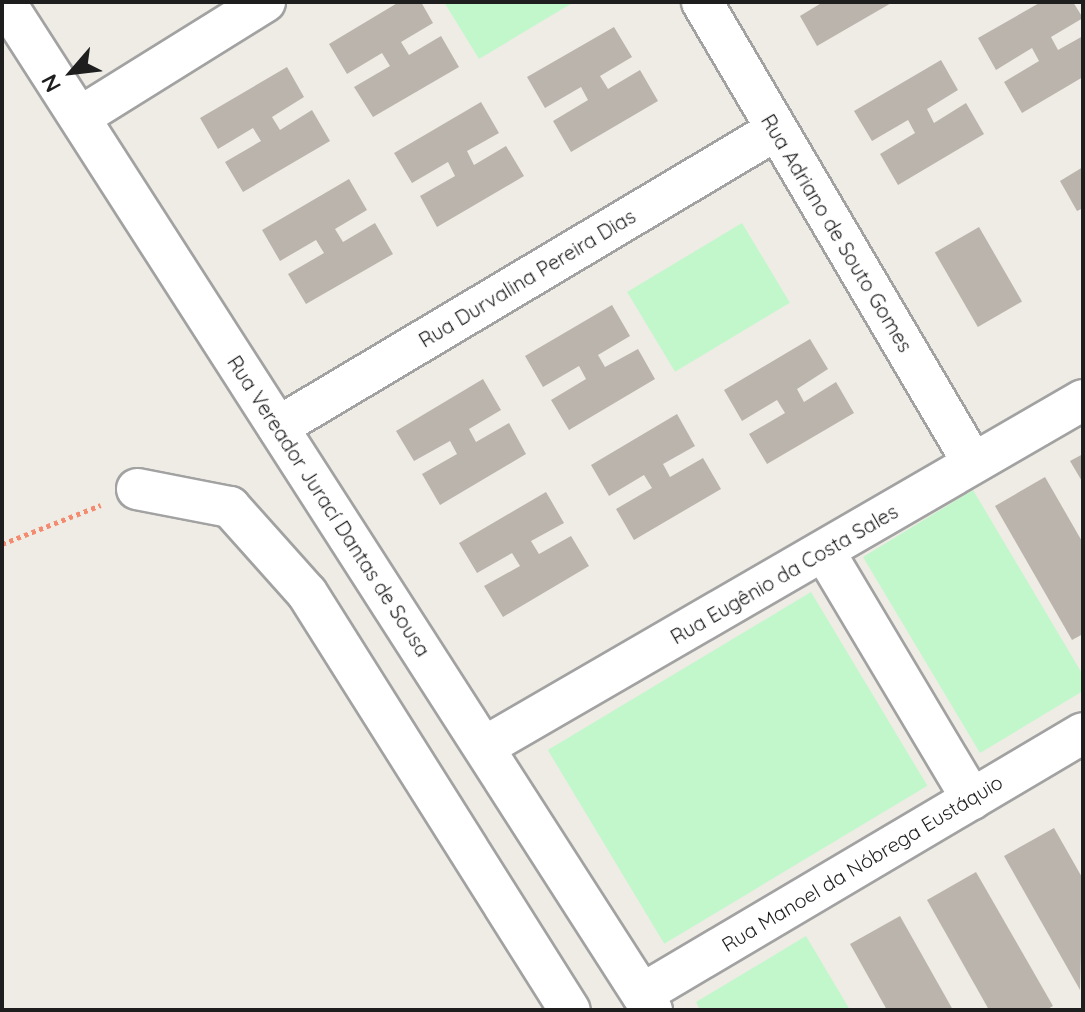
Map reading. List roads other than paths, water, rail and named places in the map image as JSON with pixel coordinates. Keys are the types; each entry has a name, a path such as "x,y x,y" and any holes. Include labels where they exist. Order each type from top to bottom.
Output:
{"street":[{"name":"Rua Vereador Jurací Dantas de Sousa","path":"5,2 647,1002"},
{"path":"80,117 265,2"},
{"name":"Rua Adriano de Souto Gomes","path":"702,2 973,463"},
{"name":"Rua Durvalina Pereira Dias","path":"278,427 776,130"},
{"name":"Rua Eugênio da Costa Sales","path":"484,747 1083,400"},
{"path":"137,489 230,507 307,593 570,1010"},
{"path":"824,551 972,799"},
{"name":"Rua Manoel da Nóbrega Eustáquio","path":"647,1002 1083,733"}]}
